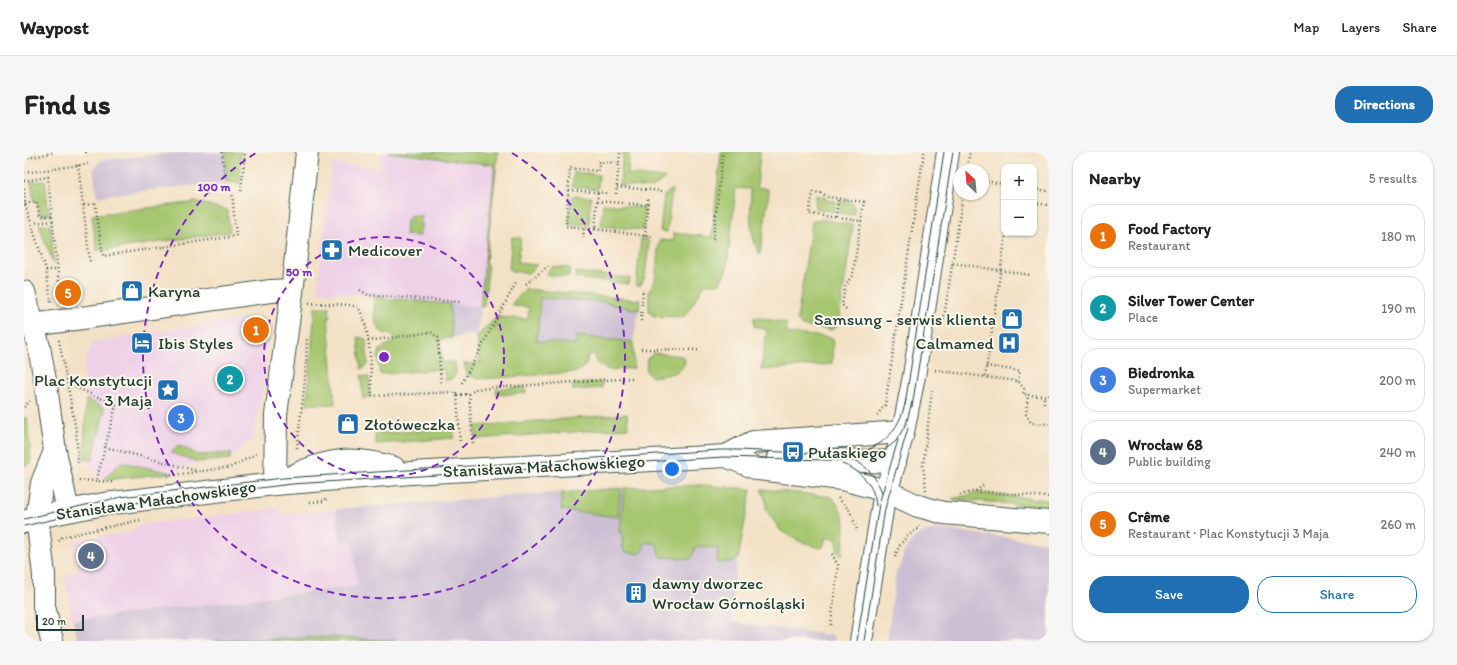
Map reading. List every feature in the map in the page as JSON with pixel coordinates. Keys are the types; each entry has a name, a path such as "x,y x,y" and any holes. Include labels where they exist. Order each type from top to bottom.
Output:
{"street":[{"path":"275,484 276,415 300,296 307,152"},
{"path":"861,641 886,492 903,432 914,376 948,152"},
{"path":"24,292 33,325 46,386 55,452 68,511"},
{"path":"33,325 263,292 300,296"},
{"name":"Stanisława Małachowskiego","path":"28,517 104,504 275,484 411,473 726,456 753,442 903,432"},
{"path":"52,641 44,606 44,575 28,517 55,452"},
{"path":"726,456 894,462"},
{"name":"Stanisława Małachowskiego","path":"726,456 758,470 832,477 886,492 918,506 944,513 1049,522"}],"path":[{"path":"24,159 55,152"},
{"path":"86,152 87,156"},
{"path":"222,152 226,192"},
{"path":"241,191 245,152"},
{"path":"616,194 620,152"},
{"path":"713,238 723,152"},
{"path":"886,397 924,152"},
{"path":"967,164 970,152"},
{"path":"619,163 599,162 598,171 570,168 566,226 654,237"},
{"path":"24,173 88,164"},
{"path":"78,165 90,262"},
{"path":"24,181 48,178 61,301"},
{"path":"989,182 1001,184"},
{"path":"617,186 663,191"},
{"path":"1037,189 1049,191"},
{"path":"24,190 25,204 46,270 52,309"},
{"path":"569,190 606,193"},
{"path":"84,205 94,203 103,256 236,236 232,192"},
{"path":"846,309 842,305 845,288 854,274 864,202 838,199 813,192 809,214 861,221"},
{"path":"595,229 598,193"},
{"path":"645,236 648,199"},
{"path":"836,217 838,199"},
{"path":"949,286 962,200"},
{"path":"597,201 648,205"},
{"path":"25,204 36,202 40,216 52,216"},
{"path":"1037,203 1049,205"},
{"path":"32,223 52,221"},
{"path":"583,238 584,228"},
{"path":"985,377 1006,236"},
{"path":"953,262 1030,276"},
{"path":"526,284 548,266"},
{"path":"46,270 58,270"},
{"path":"462,383 516,283"},
{"path":"641,321 643,289"},
{"path":"360,290 368,295 460,302"},
{"path":"300,296 358,307 364,320 368,341 372,396 451,391 457,395 469,394 476,389 632,378"},
{"path":"368,341 431,332 438,338 441,385"},
{"path":"58,337 76,430 78,466"},
{"path":"641,349 701,350"},
{"path":"986,366 1020,371 1018,381"},
{"path":"935,370 1018,381 1024,389 1023,394 1049,396"},
{"path":"67,383 116,405 96,482"},
{"path":"469,394 473,443"},
{"path":"457,395 460,444"},
{"path":"1028,395 1026,414 1031,424 1049,424"},
{"path":"1044,396 1044,403"},
{"path":"925,495 927,486 923,466 927,432"},
{"path":"105,448 200,471"},
{"path":"188,473 231,467 256,455"},
{"path":"79,473 80,480 117,482"},
{"path":"976,491 985,484"},
{"path":"957,496 976,491 1049,497"},
{"path":"834,495 850,511 858,530 857,537"},
{"path":"309,502 324,501"},
{"path":"897,552 905,538 918,529 920,519"},
{"path":"57,545 62,537 142,520"},
{"path":"831,625 838,565 832,552"}],"shaded area":[{"path":"186,152 225,152 227,182 97,196 93,168 102,160"},
{"path":"381,152 495,165 480,307 317,291 332,163 379,168"},
{"path":"540,298 610,302 610,304 639,310 633,342 576,336 576,344 536,341"},
{"path":"450,304 480,307 477,336 462,335 462,337 452,338"},
{"name":"Plac Konstytucji 3 Maja","path":"254,317 267,331 265,376 253,439 230,459 199,462 172,473 104,480 84,459 86,399 84,367 93,342"},
{"path":"699,485 751,489 736,568 731,622 835,636 834,641 78,641 73,620 357,586 353,541 340,542 336,509 621,488"},
{"path":"279,508 280,515 336,509 340,541 353,541 357,586 72,620 65,575 78,572 74,540 130,533 139,525"},
{"path":"939,529 1049,543 1049,641 887,641 896,573 902,563 904,552 913,539 920,533"}],"green space":[{"path":"225,152 241,152 240,183 227,182"},
{"path":"388,152 498,152 486,261 488,270 484,307 480,307 495,165"},
{"path":"623,152 629,152 628,174 665,178 652,188 620,185"},
{"path":"721,152 760,152 757,187 768,189 769,192 760,255 756,248 752,232 751,189 736,188 727,266 725,274 719,284 705,284 684,317 653,316 653,314 649,313 649,291 655,281 659,240 673,241 673,233 712,237"},
{"path":"574,172 599,175 598,189 572,186"},
{"path":"45,181 49,215 43,216 39,212 37,201 34,201 31,182"},
{"path":"672,189 667,232 660,231 664,196"},
{"path":"816,195 825,197 825,200 836,201 835,210 833,212 815,208"},
{"path":"572,196 591,197 589,225 568,223"},
{"path":"840,201 851,202 855,208 854,215 839,213"},
{"path":"196,202 227,210 230,232 97,251 92,215"},
{"path":"603,204 645,208 643,230 601,226"},
{"path":"411,215 422,216 420,236 405,235 406,223"},
{"path":"820,219 853,225 838,326 831,330 802,326 797,320 812,222"},
{"path":"50,224 54,263 39,225"},
{"path":"512,237 521,238 518,263 537,265 528,273 511,271 509,268"},
{"path":"641,239 647,239 649,243 645,276 641,285 636,285"},
{"path":"552,266 570,268 569,277 545,275"},
{"path":"576,272 630,278 629,284 576,278"},
{"path":"526,289 640,300 639,310 610,304 609,302 540,298 537,341 576,344 576,336 633,342 634,368 610,370 600,366 594,354 588,355 586,365 577,372 479,379 468,375 464,364 480,363 477,336 497,317 528,319 529,307 513,306 512,303"},
{"path":"374,297 450,304 452,338 440,339 442,362 455,362 456,372 453,378 445,381 444,369 380,374 378,358 380,350 383,347 394,343 393,335 386,334 378,327 375,316"},
{"path":"315,307 329,307 330,317 328,318 335,404 307,404"},
{"path":"754,317 786,323 787,333 833,338 832,364 761,370 767,330 754,326"},
{"path":"358,337 366,339 368,365 361,369"},
{"path":"654,353 682,356 685,360 684,365 681,369 667,375 652,377 646,371 647,359"},
{"path":"361,375 369,377 370,396 363,399"},
{"path":"602,382 602,388 573,390 573,384"},
{"path":"525,387 526,393 497,395 496,389"},
{"path":"86,399 105,409 92,460 84,459"},
{"path":"627,414 628,428 476,439 475,426"},
{"path":"24,417 27,419 31,459 30,463 24,466"},
{"path":"454,428 454,438 376,444 375,434"},
{"path":"178,445 199,455 231,453 230,459 199,462 171,453"},
{"path":"121,462 172,473 104,480"},
{"path":"699,485 751,489 738,559 731,562 717,563 718,548 696,546 691,559 661,557 657,544 645,542 643,551 640,554 625,552 623,550 622,532 620,531 624,488"},
{"path":"621,488 618,517 561,510 562,493"},
{"path":"761,489 832,497 842,512 844,518 845,531 842,555 837,552 837,539 826,538 823,547 820,548 799,541 781,531 766,510 766,501"},
{"path":"976,493 1049,500 1049,507 952,499"},
{"path":"332,637 397,641 216,641"}],"tram line":[{"path":"905,405 944,152"},
{"path":"912,407 953,152"},
{"path":"24,519 121,497 283,478 720,450 846,455 869,449 878,445 886,438 893,431 898,422 903,412 906,400"},
{"path":"24,526 118,505 292,484 724,457 857,461 881,453 896,441 906,424 912,402"},
{"path":"864,641 885,509 908,428"},
{"path":"857,641 879,504 898,440"},
{"path":"854,460 864,466 871,474 882,493"},
{"path":"842,464 855,470 866,480 873,492 876,506"}],"place":[{"name":"Medicover","path":"332,250"},
{"name":"Karyna","path":"132,291"},
{"name":"Crême","path":"68,293"},
{"name":"Samsung - serwis klienta","path":"1012,319"},
{"name":"Food Factory","path":"256,330"},
{"name":"Ibis Styles","path":"142,343"},
{"name":"Calmamed","path":"1009,343"},
{"name":"Silver Tower Center","path":"230,379"},
{"name":"Plac Konstytucji 3 Maja","path":"168,390"},
{"name":"Biedronka","path":"181,418"},
{"name":"Złotóweczka","path":"348,424"},
{"name":"Pułaskiego","path":"793,452"},
{"name":"Wrocław 68","path":"91,556"},
{"name":"dawny dworzec Wrocław Górnośląski","path":"636,593"}]}
